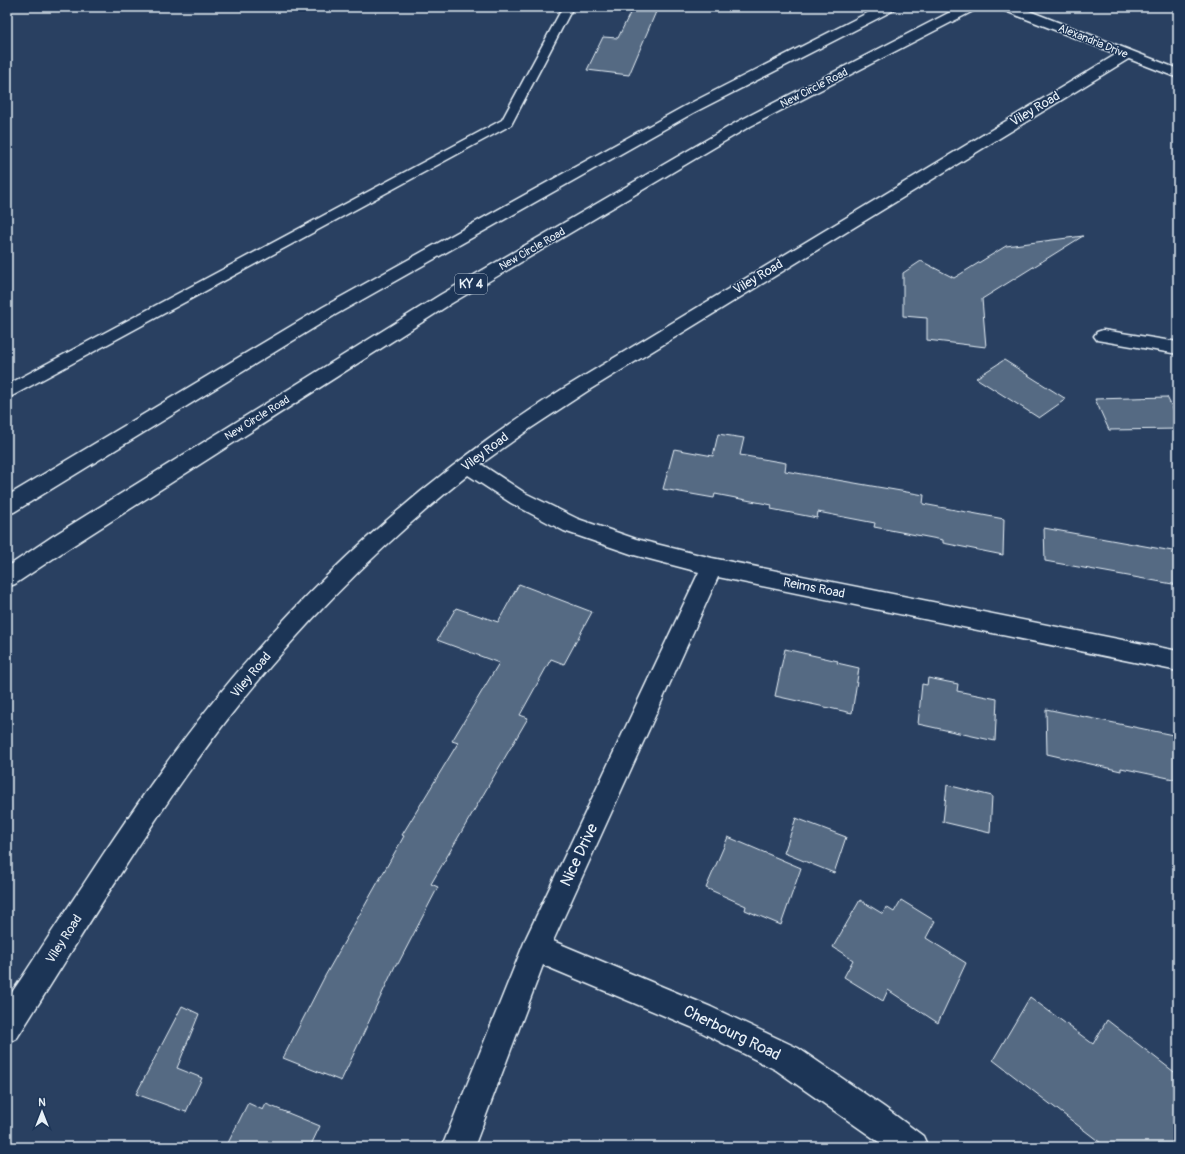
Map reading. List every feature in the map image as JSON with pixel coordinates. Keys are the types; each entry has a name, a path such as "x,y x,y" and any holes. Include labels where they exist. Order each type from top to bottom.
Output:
{"main road":[{"path":"7,506 329,311 688,110 889,7"},
{"name":"New Circle Road","path":"7,578 67,537 446,299 742,125 970,7"},
{"name":"Alexandria Drive","path":"1008,7 1125,55 1178,74"},
{"name":"Viley Road","path":"7,1028 124,846 177,769 245,680 304,612 416,507 467,465 526,422 582,385 1125,55"},
{"path":"1104,336 1178,348"},
{"name":"Reims Road","path":"467,465 518,498 571,525 634,547 712,567 1178,661"},
{"name":"Nice Drive","path":"458,1147 536,948 712,567"},
{"name":"Cherbourg Road","path":"536,948 701,1017 787,1059 873,1118 912,1147"}],"lane":[{"path":"7,392 507,122 519,96 568,7"}],"building":[{"path":"633,7 658,7 629,75 587,70 603,37 618,38"},
{"path":"1083,236 982,299 986,347 927,340 927,318 903,316 903,273 921,261 954,278 1006,246"},
{"path":"1004,360 1066,399 1039,418 976,378"},
{"path":"1167,397 1178,419 1178,429 1109,430 1095,399"},
{"path":"718,434 744,438 740,455 786,463 785,471 924,495 923,504 1004,519 1003,555 943,543 943,540 874,527 875,523 818,512 817,518 771,509 772,505 715,494 714,498 663,489 674,449 713,456"},
{"path":"1044,528 1178,552 1178,585 1045,561"},
{"path":"519,584 592,612 564,664 551,659 520,715 528,718 431,884 438,887 398,964 396,964 341,1081 283,1058 325,976 404,836 402,835 458,743 452,741 499,663 437,640 456,608 498,622"},
{"path":"785,649 838,661 837,663 859,668 852,713 775,696"},
{"path":"928,678 958,684 957,691 997,699 995,741 918,724 922,684 927,685"},
{"path":"1046,709 1178,736 1178,780 1121,768 1121,771 1047,754"},
{"path":"947,785 992,796 990,833 943,822"},
{"path":"796,818 846,837 834,873 784,853"},
{"path":"728,837 801,868 781,925 745,910 746,906 706,888"},
{"path":"860,900 883,914 886,907 894,912 901,900 935,921 926,938 966,963 938,1023 888,990 883,1001 844,977 853,960 833,947"},
{"path":"1030,997 1093,1044 1107,1020 1178,1075 1178,1147 1106,1147 993,1060"},
{"path":"182,1006 199,1014 177,1068 202,1078 186,1112 136,1094"},
{"path":"248,1103 263,1110 266,1104 320,1126 310,1147 226,1147"}]}
